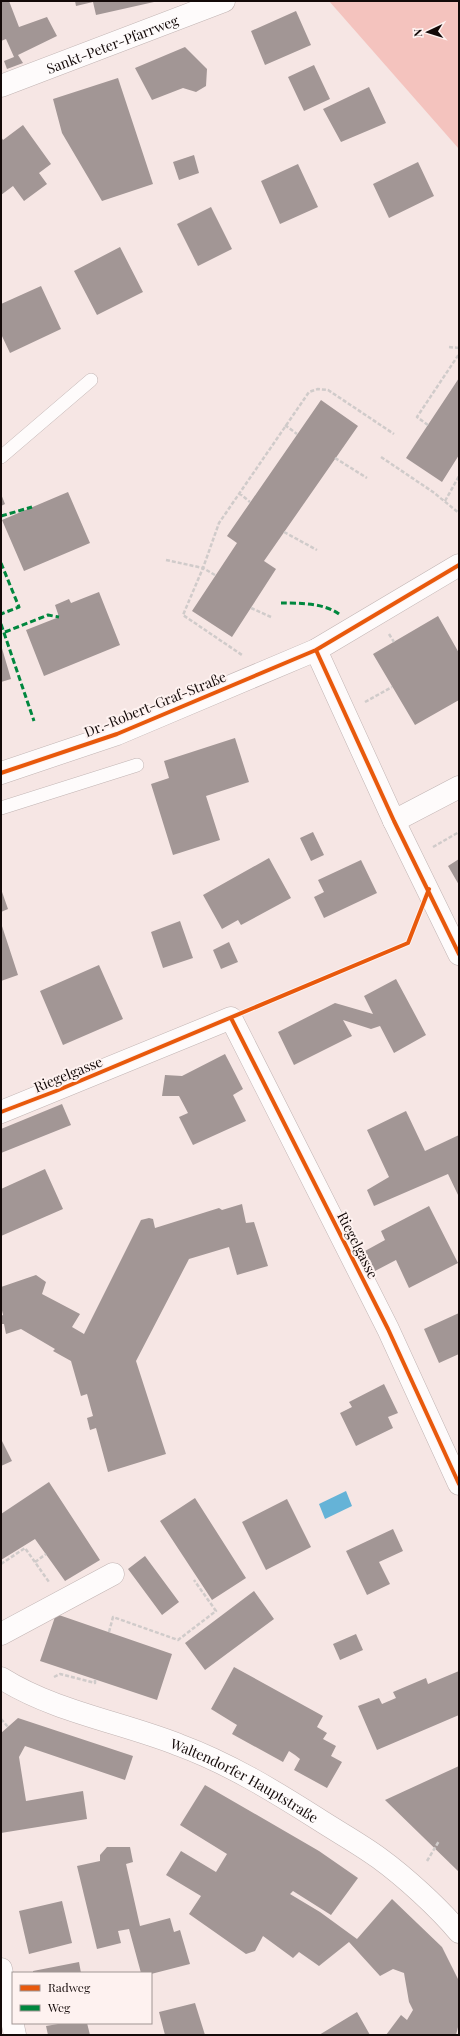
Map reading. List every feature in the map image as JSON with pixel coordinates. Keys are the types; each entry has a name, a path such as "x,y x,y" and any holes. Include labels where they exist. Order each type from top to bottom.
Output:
{"street":[{"name":"Sankt-Peter-Pfarrweg","path":"1,86 224,1"},
{"name":"Dr.-Robert-Graf-Straße","path":"1,773 117,734 316,650 459,565"},
{"path":"316,650 394,820 459,954"},
{"path":"394,820 459,787"},
{"name":"Riegelgasse","path":"1,1112 231,1018 388,1329 459,1484"},
{"path":"1,1634 113,1574"},
{"name":"Waltendorfer Hauptstraße","path":"1,1678 16,1688 66,1708 180,1745 230,1767 278,1793 379,1858 445,1915 459,1932"},
{"path":"1,1969 12,2021"},
{"path":"13,2024 15,2035"}],"lane":[{"path":"1,457 91,380"},
{"path":"1,808 137,765"}],"path":[{"path":"449,347 459,348"},
{"path":"428,425 417,417 459,354"},
{"path":"246,658 183,615 203,568 219,523 309,392 318,389 328,390 394,434"},
{"path":"285,426 297,434"},
{"path":"381,457 445,501 459,513"},
{"path":"336,458 367,478"},
{"path":"445,501 459,476"},
{"path":"239,493 250,502"},
{"path":"284,532 317,550"},
{"path":"166,560 203,568 215,575"},
{"path":"251,608 271,617"},
{"path":"345,713 392,687"},
{"path":"413,858 459,832"},
{"path":"1,1564 25,1548 63,1602"},
{"path":"35,1562 46,1554"},
{"path":"109,1632 113,1616 178,1640 216,1611 194,1580"},
{"path":"53,1678 60,1674 95,1683 95,1680"},
{"path":"1,1719 8,1727"},
{"path":"427,1861 439,1841"}],"shaded area":[{"path":"329,1 459,1 459,149"}],"water":[{"path":"346,1491 352,1506 325,1519 319,1504"}],"building":[{"path":"1,1 9,1 19,27 47,17 57,36 18,55 23,63 7,69 4,61 14,57 6,39 1,41"},
{"path":"75,1 154,2 96,15 93,2 76,6"},
{"path":"296,11 311,45 265,65 251,31"},
{"path":"185,47 207,69 206,86 196,92 183,88 152,100 135,68"},
{"path":"314,65 330,99 304,111 288,77"},
{"path":"118,78 153,184 102,201 62,133 53,99"},
{"path":"369,87 386,123 341,142 323,109"},
{"path":"23,125 51,164 39,173 47,184 24,201 13,186 1,195 1,137 3,140"},
{"path":"194,155 199,173 179,180 173,162"},
{"path":"418,162 434,196 389,218 373,184"},
{"path":"298,164 318,207 280,224 261,181"},
{"path":"211,207 232,249 198,266 177,224"},
{"path":"120,247 143,292 97,315 74,271"},
{"path":"41,286 61,329 10,353 1,334 1,304"},
{"path":"459,378 459,455 442,482 406,458"},
{"path":"321,400 358,426 264,561 276,569 232,637 192,611 237,543 227,536"},
{"path":"68,492 90,543 24,571 2,520"},
{"path":"1,494 5,504 1,506"},
{"path":"99,592 120,645 44,676 26,630 59,617 55,605 69,599 71,603"},
{"path":"438,616 459,653 459,700 415,725 373,654"},
{"path":"1,645 11,679 1,682"},
{"path":"235,738 249,782 206,796 220,840 173,855 151,784 169,778 164,761"},
{"path":"313,832 324,855 311,861 300,838"},
{"path":"269,858 291,898 241,925 238,920 222,929 203,895"},
{"path":"459,859 459,885 448,866"},
{"path":"361,860 377,893 324,918 314,897 324,892 318,880"},
{"path":"1,889 8,909 1,912"},
{"path":"180,921 193,958 163,968 151,932"},
{"path":"1,923 18,975 1,981"},
{"path":"229,942 238,962 221,969 213,950"},
{"path":"99,965 123,1019 63,1045 40,991"},
{"path":"396,979 426,1035 394,1053 380,1026 371,1029 343,1020 352,1036 294,1065 278,1032 335,1003 373,1014 364,996"},
{"path":"225,1054 243,1089 233,1095 246,1121 193,1145 179,1117 188,1113 179,1096 162,1096 165,1075 182,1076"},
{"path":"62,1104 71,1125 1,1153 1,1129"},
{"path":"406,1111 425,1151 459,1135 459,1197 448,1174 374,1206 367,1190 389,1177 367,1130"},
{"path":"45,1169 63,1209 1,1236 1,1189"},
{"path":"242,1204 246,1223 254,1222 268,1266 237,1275 229,1247 189,1259 136,1361 166,1454 108,1472 96,1428 90,1430 87,1418 93,1416 87,1394 81,1396 71,1361 53,1351 55,1349 21,1329 6,1334 4,1324 1,1324 1,1316 3,1315 1,1306 1,1287 36,1275 46,1282 42,1294 80,1314 72,1327 84,1334 141,1220 149,1218 153,1219 155,1228 219,1208 222,1210"},
{"path":"429,1206 458,1263 409,1288 396,1260 375,1271 365,1251 385,1240 381,1231"},
{"path":"459,1313 459,1354 439,1363 424,1329"},
{"path":"384,1384 398,1413 388,1417 393,1428 356,1446 340,1413 352,1407 349,1402"},
{"path":"1,1439 12,1461 1,1466"},
{"path":"49,1482 100,1560 65,1581 35,1539 1,1560 1,1514"},
{"path":"195,1498 246,1578 212,1600 160,1521"},
{"path":"287,1499 311,1547 266,1570 242,1522"},
{"path":"393,1529 403,1551 379,1562 390,1584 367,1595 346,1551"},
{"path":"145,1556 179,1602 162,1615 128,1569"},
{"path":"254,1591 274,1619 205,1670 185,1643"},
{"path":"56,1614 172,1654 157,1700 40,1661"},
{"path":"356,1634 363,1650 340,1660 333,1644"},
{"path":"234,1667 323,1716 317,1727 327,1733 323,1739 336,1746 331,1756 342,1762 327,1788 294,1770 300,1759 295,1755 289,1751 283,1762 232,1734 237,1725 211,1709"},
{"path":"459,1671 459,1715 377,1750 358,1706 379,1698 382,1704 396,1698 393,1692 426,1678 428,1684"},
{"path":"18,1718 133,1756 125,1780 25,1746 19,1757 26,1801 83,1791 87,1819 1,1833 1,1733"},
{"path":"459,1766 459,1872 385,1800"},
{"path":"205,1785 319,1851 358,1878 331,1915 293,1891 290,1894 320,1912 357,1939 392,1899 442,1947 459,1981 459,2023 456,2035 386,2035 401,2015 407,2020 413,2010 409,2002 404,1973 393,1969 380,1976 349,1942 319,1966 299,1952 293,1958 263,1936 255,1951 246,1954 189,1914 201,1896 166,1875 181,1851 216,1872 227,1854 180,1825"},
{"path":"107,1847 130,1847 133,1862 126,1864 140,1926 170,1918 174,1932 180,1930 190,1964 152,1974 152,1972 141,1972 129,1929 118,1931 121,1943 97,1949 77,1866 100,1861 100,1855"},
{"path":"62,1901 72,1943 29,1954 19,1911"},
{"path":"79,1962 81,1972 33,1972"},
{"path":"195,2003 205,2035 165,2035 159,2012"},
{"path":"357,2012 370,2035 319,2035"},
{"path":"58,2024 87,2024 90,2035 48,2035 46,2026"}],"marked path":[{"path":"1,516 32,507"},
{"path":"1,563 19,607 1,614"},
{"path":"281,603 319,606 333,610 339,614"},
{"path":"5,632 48,615 59,617"},
{"path":"1,624 34,721"}],"cycle path":[{"path":"1,773 117,734 316,650 459,565"},
{"path":"316,650 394,821 459,954"},
{"path":"1,1112 56,1091 408,943 429,889"},
{"path":"231,1018 388,1329 459,1484"}]}
